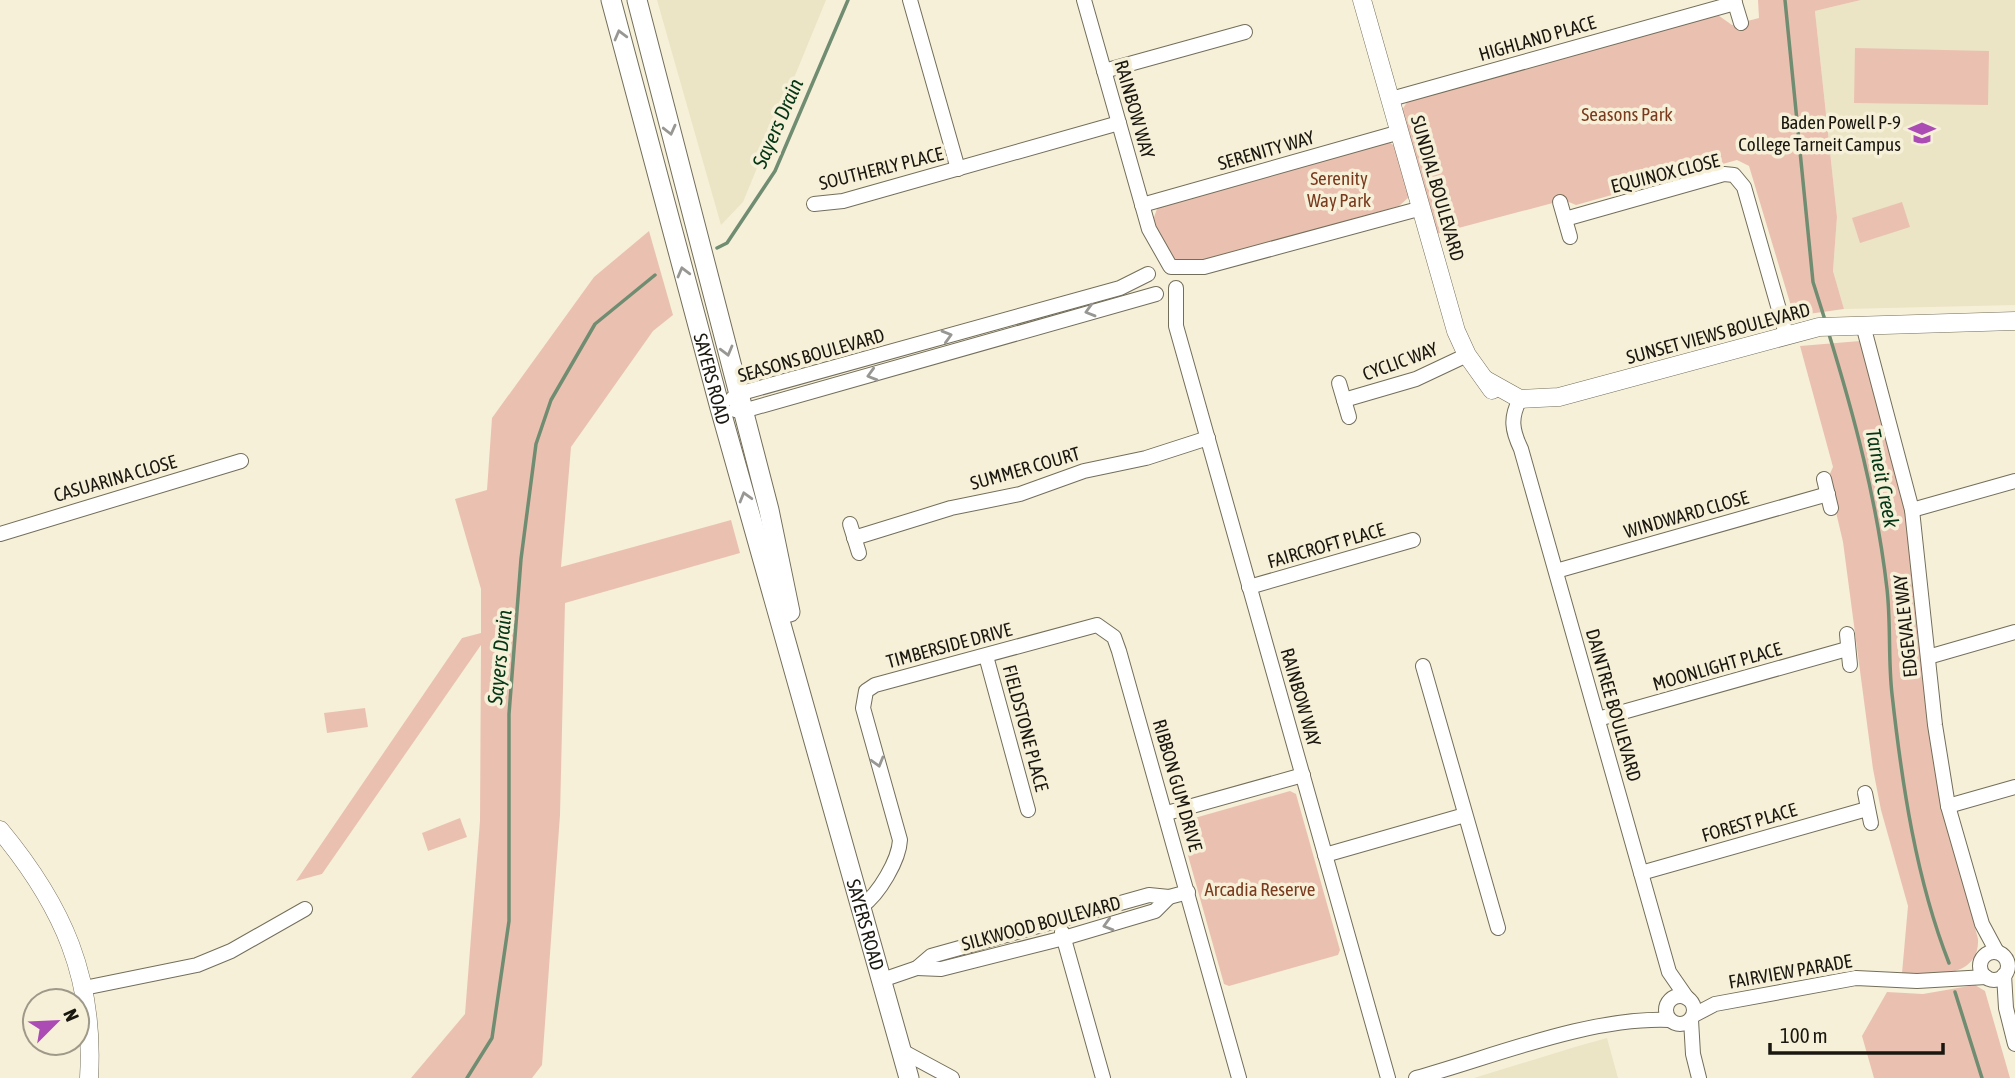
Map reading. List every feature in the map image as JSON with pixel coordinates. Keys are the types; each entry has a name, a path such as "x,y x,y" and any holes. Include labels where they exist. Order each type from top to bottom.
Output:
{"main road":[{"name":"SAYERS ROAD","path":"611,0 720,408 909,1078"},
{"name":"SAYERS ROAD","path":"637,0 769,510 819,757"},
{"path":"630,72 654,64"}],"street":[{"path":"910,0 958,169"},
{"name":"RAINBOW WAY","path":"1084,0 1149,229 1170,267"},
{"name":"SUNDIAL BOULEVARD","path":"1363,0 1456,331 1467,355 1486,380 1519,406"},
{"name":"HIGHLAND PLACE","path":"1391,99 1735,1 1741,23"},
{"path":"1104,71 1245,32"},
{"name":"SOUTHERLY PLACE","path":"814,204 843,201 1119,123"},
{"name":"SERENITY WAY","path":"1142,205 1400,132"},
{"name":"EQUINOX CLOSE","path":"1565,219 1724,174 1734,175 1744,187 1786,334"},
{"path":"1560,202 1570,237"},
{"path":"1205,267 1166,295 1157,295 1148,284 1150,272 1160,265 1205,267 1422,208"},
{"name":"RAINBOW WAY","path":"1149,229 1150,272"},
{"path":"1170,267 1178,278 1177,287"},
{"name":"SEASONS BOULEVARD","path":"741,403 1120,288 1150,272"},
{"name":"RAINBOW WAY","path":"1176,326 1177,287"},
{"name":"RAINBOW WAY","path":"1157,295 1176,326 1388,1078"},
{"name":"SEASONS BOULEVARD","path":"720,408 1157,295"},
{"name":"SUNSET VIEWS BOULEVARD","path":"1519,406 1786,334 1827,326 2015,321"},
{"name":"EDGEVALE WAY","path":"1863,325 1912,510 1937,743 1948,806 1982,924 1981,960"},
{"name":"CYCLIC WAY","path":"1344,400 1416,379 1467,355"},
{"name":"CYCLIC WAY","path":"1339,383 1349,417"},
{"name":"DAINTREE BOULEVARD","path":"1519,406 1513,429 1521,449 1669,972 1691,1008"},
{"name":"SUMMER COURT","path":"859,553 852,531 1020,494 1084,471 1146,458 1208,438"},
{"name":"CASUARINA CLOSE","path":"0,534 241,461"},
{"name":"WINDWARD CLOSE","path":"1556,571 1829,501 1824,479"},
{"path":"1912,510 2015,481"},
{"name":"FAIRCROFT PLACE","path":"1249,587 1413,540"},
{"name":"TIMBERSIDE DRIVE","path":"862,906 871,900 895,858 900,839 863,708 864,696 875,685 986,656 1087,625 1105,629"},
{"name":"RIBBON GUM DRIVE","path":"1105,629 1114,637 1119,650 1167,813 1239,1078"},
{"path":"1928,657 2015,632"},
{"path":"1847,634 1850,665"},
{"name":"MOONLIGHT PLACE","path":"1598,719 1847,649"},
{"name":"FIELDSTONE PLACE","path":"986,656 1028,810"},
{"path":"1423,666 1498,928"},
{"path":"1167,813 1303,775"},
{"path":"1948,806 2015,787"},
{"path":"1865,793 1871,823"},
{"name":"FOREST PLACE","path":"1641,873 1867,809"},
{"path":"1325,855 1465,815"},
{"path":"0,830 44,889 66,930 84,987"},
{"name":"SILKWOOD BOULEVARD","path":"882,980 917,968 931,956 1149,895 1169,897 1188,892"},
{"name":"SILKWOOD BOULEVARD","path":"917,968 941,970 1064,938 1155,911 1169,897"},
{"path":"89,987 197,965 230,951 305,909"},
{"path":"1059,920 1103,1078"},
{"name":"EDGEVALE WAY","path":"1982,924 2004,954"},
{"path":"2000,973 1981,970 1981,960 1988,953 2004,954 2007,962 2000,973 2015,1044"},
{"name":"FAIRVIEW PARADE","path":"1955,976 1981,960"},
{"name":"DAINTREE BOULEVARD","path":"1668,1002 1669,972"},
{"name":"FAIRVIEW PARADE","path":"1691,1008 1856,978 1917,981 2000,973"},
{"path":"1641,1018 1677,996 1691,1008 1693,1054 1699,1078"},
{"path":"1668,1002 1666,1012 1693,1054"},
{"path":"1416,1078 1603,1025 1641,1018 1684,1024 1691,1008"},
{"path":"902,1051 952,1078"},
{"path":"89,1078 90,1057"}],"shaded area":[{"path":"657,0 826,0 743,202 721,225"},
{"name":"Baden Powell P-9 College Tarneit Campus","path":"1861,0 2015,0 2015,305 1844,309 1833,271 1837,217 1815,11"},
{"path":"1607,1038 1618,1078 1474,1078 1575,1047"}],"green space":[{"name":"Seasons Park","path":"1758,0 1861,0 1815,11 1837,217 1833,271 1844,309 1794,316 1749,166 1737,160 1576,205 1564,200 1436,234 1402,110 1409,99 1715,13 1732,25 1759,18"},
{"path":"1855,48 1989,51 1988,105 1854,103"},
{"name":"Serenity Way Park","path":"1389,142 1396,147 1409,197 1399,206 1192,264 1171,259 1153,220 1158,206"},
{"path":"1902,202 1910,227 1860,243 1852,218"},
{"path":"649,231 673,315 653,331 571,447 561,567 731,520 740,553 565,603 560,815 542,1065 532,1078 411,1078 465,1014 480,821 481,645 322,874 296,881 462,638 481,633 481,589 455,499 487,490 492,418 594,277"},
{"path":"1860,341 1905,506 1936,776 1978,939 1971,962 1952,972 1939,974 1902,973 1908,906 1881,810 1873,769 1843,542 1828,478 1833,467 1800,346"},
{"path":"365,708 368,727 327,733 324,713"},
{"name":"Arcadia Reserve","path":"1290,791 1296,794 1340,950 1338,955 1229,986 1224,984 1180,827 1184,821"},
{"path":"460,818 467,837 428,851 422,833"},
{"path":"1975,985 1985,991 2010,1078 1874,1078 1862,1036 1887,992 1923,994"}],"waterway":[{"name":"Sayers Drain","path":"717,248 727,243 775,171 848,0"},
{"name":"Tarneit Creek","path":"1785,0 1813,282 1825,320"},
{"name":"Sayers Drain","path":"467,1078 492,1038 509,921 509,714 521,559 536,444 551,400 595,324 655,275"},
{"name":"Tarneit Creek","path":"1828,331 1871,491 1888,602 1890,668 1900,762 1919,865 1937,931 1949,963"},
{"name":"Tarneit Creek","path":"1955,992 1982,1078"}],"place":[{"name":"Baden Powell P-9 College Tarneit Campus","path":"1922,133"}]}
